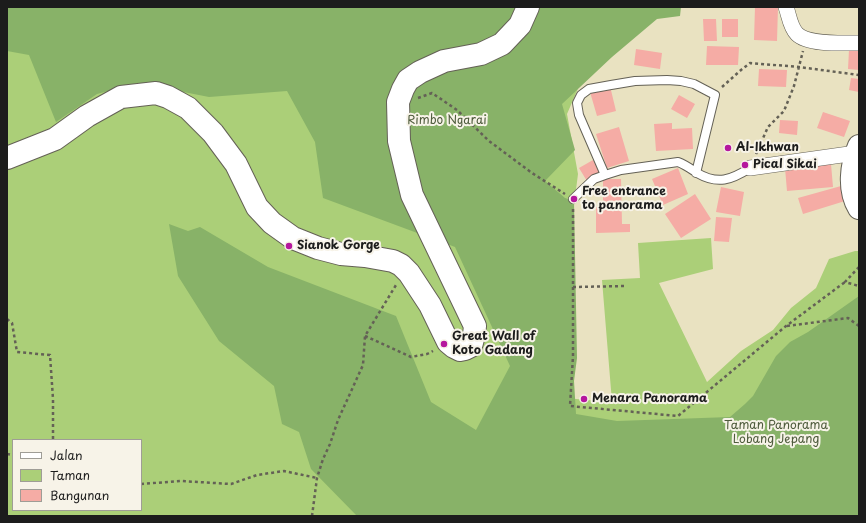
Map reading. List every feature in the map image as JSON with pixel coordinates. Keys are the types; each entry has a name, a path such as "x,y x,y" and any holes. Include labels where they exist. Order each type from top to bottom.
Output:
{"main road":[{"path":"7,158 55,139 87,116 121,97 156,93 168,96 188,108 213,133 236,164 257,206 272,223 293,238 318,248 341,254 365,256 393,261 401,266 409,273 430,305 448,342 460,350 465,349 471,346 475,326 412,195 399,142 398,102 408,80 420,72 444,61 481,54 502,44 520,25 528,7"},
{"path":"858,149 851,178 856,204 859,208"}],"street":[{"path":"786,7 792,27 797,34 806,39 859,42"},
{"path":"750,168 858,149"}],"lane":[{"path":"605,174 579,115 577,103 581,95 589,89 611,85 635,81 667,80 694,84 715,95 696,173"},
{"path":"573,199 594,179 605,174 621,170 678,162 707,178 728,180 750,168"}],"path":[{"path":"750,168 768,127 784,111 794,86 806,39"},
{"path":"715,95 750,63 799,67 859,75"},
{"path":"418,106 418,98 432,93 457,110 489,141 532,173 573,199 573,356 570,406 678,416 786,326 845,282 859,268"},
{"path":"312,516 317,478 323,459 338,420 364,365 365,336 396,285 393,281"},
{"path":"845,282 859,286"},
{"path":"573,287 626,286"},
{"path":"786,326 848,318 859,326"},
{"path":"7,319 12,323 17,352 50,355 53,399 53,439"},
{"path":"365,336 411,357 427,354 448,342"},
{"path":"142,484 181,481 231,484 256,475 284,471 317,478"}],"green space":[{"name":"Sianok Gorge","path":"7,7 580,84 567,114 578,174 572,221 564,398 612,402 602,280 640,278 638,243 711,238 713,269 659,283 707,382 741,351 773,330 791,308 816,288 829,259 859,251 859,516 7,516"},
{"name":"Rimbo Ngarai","path":"7,7 681,7 680,16 657,19 612,57 562,104 575,150 545,181 565,198 574,201 577,358 574,381 576,414 617,421 730,417 753,396 776,356 790,342 808,332 859,296 859,516 357,516 311,469 299,432 282,424 274,386 219,341 178,276 169,224 188,231 200,227 268,267 396,316 431,402 476,430 510,366 455,247 323,198 315,142 287,91 209,97 138,83 97,94 56,122 29,55 7,51"}],"building":[{"path":"755,7 778,7 777,41 754,40"},
{"path":"703,19 716,19 717,41 704,41"},
{"path":"722,19 738,19 738,37 722,37"},
{"path":"707,46 739,47 738,65 706,65"},
{"path":"636,49 662,53 660,69 634,65"},
{"path":"849,50 859,51 859,70 848,69"},
{"path":"759,69 787,70 786,87 758,86"},
{"path":"851,78 859,79 859,92 849,90"},
{"path":"610,86 616,111 597,116 590,92"},
{"path":"679,95 695,104 687,118 671,109"},
{"path":"823,112 850,121 844,137 817,128"},
{"path":"780,120 798,121 797,135 779,133"},
{"path":"672,123 672,129 692,128 693,149 656,151 654,124"},
{"path":"619,127 629,161 607,168 596,134"},
{"path":"593,160 604,178 590,186 579,168"},
{"path":"831,164 833,187 787,191 785,168"},
{"path":"678,168 688,194 663,205 652,179"},
{"path":"603,179 621,179 622,224 630,224 630,232 596,233 596,207 603,207"},
{"path":"841,186 845,201 803,214 798,198"},
{"path":"721,187 744,192 740,216 716,212"},
{"path":"695,194 711,219 681,238 665,214"},
{"path":"716,217 732,218 729,242 714,241"}],"place":[{"name":"Al-Ikhwan","path":"728,148"},
{"name":"Pical Sikai","path":"745,165"},
{"name":"Free entrance to panorama","path":"574,199"},
{"name":"Sianok Gorge","path":"289,246"},
{"name":"Great Wall of Koto Gadang","path":"444,344"},
{"name":"Menara Panorama","path":"584,399"}],"park label":[{"name":"Taman Panorama Lobang Jepang","path":"776,433"}]}
